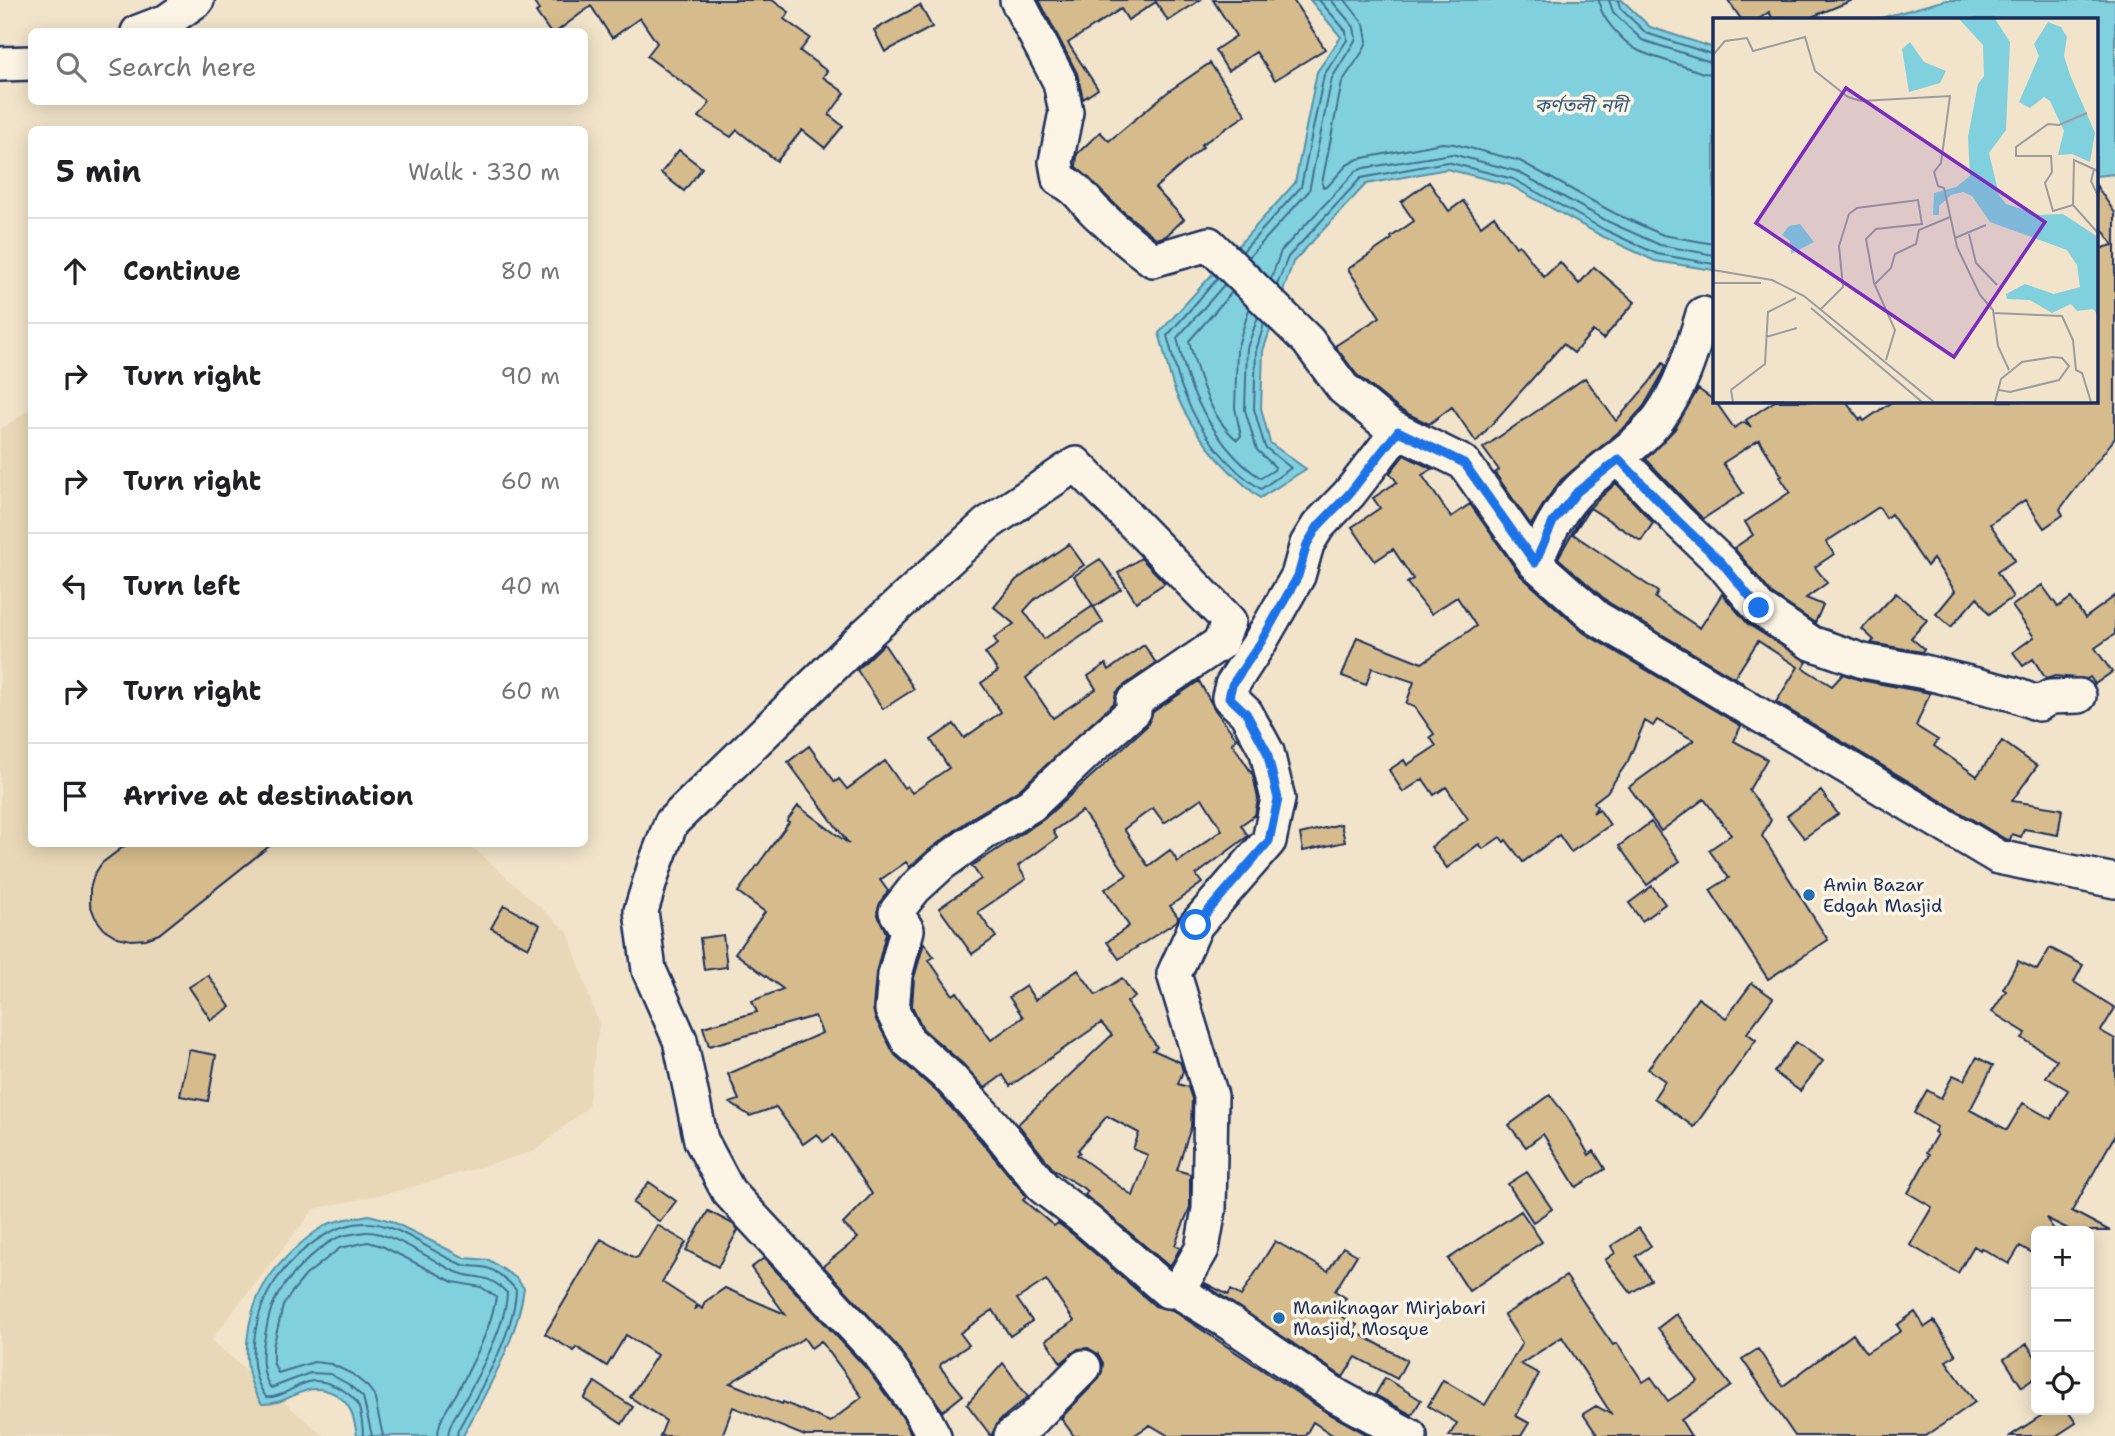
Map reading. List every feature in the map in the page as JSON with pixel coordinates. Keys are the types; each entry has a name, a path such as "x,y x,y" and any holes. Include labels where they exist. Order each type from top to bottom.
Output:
{"street":[{"path":"149,28 167,21 197,0"},
{"path":"1017,0 1060,82 1066,112 1055,162 1059,179 1074,186 1097,214 1153,260 1209,244 1308,341 1343,388 1389,426 1464,463 1535,563 1597,618 1998,857 2115,881"},
{"path":"0,64 28,62"},
{"path":"1535,563 1553,522 1577,492 1619,459 1646,434 1660,416 1684,373 1703,314"},
{"path":"1178,1292 1202,1248 1209,1209 1211,1096 1174,975 1196,925 1269,841 1278,799 1267,752 1246,713 1229,697 1232,685 1261,642 1298,576 1307,544 1318,526 1349,494 1398,431"},
{"path":"1619,459 1722,563 1759,608 1811,643 1863,661 1920,671 2013,694 2039,704 2050,697 2079,696"},
{"path":"934,1436 919,1408 881,1356 728,1191 701,1140 680,1040 649,970 642,911 671,823 862,638 987,524 1076,464 1229,621 1220,643 1133,702 1134,711 1031,805 984,833 915,888 896,912 906,930 895,975 892,1010 908,1041 950,1078 996,1128 1044,1188 1168,1291 1178,1292 1338,1396 1410,1436"},
{"path":"1011,1436 1030,1422 1084,1367"}],"shaded area":[{"path":"28,410 28,847 472,847 568,932 599,1025 588,1107 535,1151 402,1190 314,1209 211,1340 324,1436 0,1436 0,430"}],"water":[{"name":"কর্ণতলী নদী","path":"1310,0 1622,0 1650,27 1713,48 1713,270 1655,261 1602,236 1510,185 1447,169 1366,184 1293,262 1263,351 1261,408 1270,443 1306,469 1260,498 1223,464 1193,426 1174,389 1159,333 1295,183 1317,72 1341,37"},
{"path":"1946,0 2115,0 2115,174 2098,176 2098,18 1881,18"},
{"path":"369,1215 391,1221 465,1258 489,1260 516,1278 524,1288 508,1346 463,1436 357,1436 349,1407 335,1394 324,1390 306,1390 281,1401 262,1404 254,1390 249,1374 247,1340 255,1306 270,1276 296,1248 326,1225"}],"building":[{"path":"532,0 772,0 789,12 784,19 810,38 800,51 827,71 823,77 845,93 829,115 843,126 825,148 802,130 777,161 737,130 731,137 699,117 710,103 647,56 657,43 640,18 612,38 591,6 561,28 547,28 536,12 539,10"},
{"path":"1039,0 1200,0 1168,21 1156,2 1128,20 1121,9 1068,43 1098,89 1083,99 1077,73"},
{"path":"1213,0 1293,0 1325,49 1275,80 1256,52 1228,71 1215,50 1236,36"},
{"path":"1728,0 1853,0 1809,18 1772,18 1769,12 1760,18 1740,18"},
{"path":"920,5 932,27 885,52 874,30"},
{"path":"1210,63 1246,115 1201,145 1203,147 1155,188 1184,219 1166,236 1157,239 1076,167 1077,154 1100,132 1109,141 1169,91"},
{"path":"679,150 702,168 684,191 661,173"},
{"path":"1429,182 1449,211 1463,201 1481,226 1494,216 1516,247 1519,245 1544,277 1560,262 1579,284 1594,267 1635,302 1603,339 1593,331 1574,353 1563,344 1476,442 1452,407 1429,424 1400,410 1357,375 1335,346 1380,317 1348,269 1414,221 1401,202"},
{"path":"2098,188 2115,213 2115,438 2060,509 2063,515 2044,528 2025,500 1990,524 2015,560 1997,572 2013,597 1989,614 1977,597 1951,627 1936,614 1955,591 1933,559 1927,566 1891,514 1886,518 1879,507 1826,542 1834,554 1815,567 1827,583 1806,598 1823,605 1815,623 1772,594 1734,548 1753,535 1745,522 1790,492 1759,440 1723,463 1743,493 1703,519 1646,459 1675,429 1698,389 1716,402 1734,428 1744,422 1751,427 1746,420 1773,402 1847,402 1860,420 1862,418 1864,421 1892,402 2098,402 2098,249 2113,245 2098,223"},
{"path":"1663,363 1666,366 1663,373 1644,406 1627,425 1561,480 1531,525 1495,473 1499,470 1483,448 1585,378 1616,421"},
{"path":"1404,455 1432,469 1422,475 1451,517 1470,504 1520,575 1584,633 1741,726 1734,741 1767,759 1749,790 1771,820 1762,836 1828,940 1768,979 1710,890 1729,878 1709,850 1731,835 1704,799 1661,831 1629,787 1694,740 1657,720 1653,726 1645,721 1628,761 1607,792 1594,802 1597,807 1593,813 1599,809 1610,825 1571,852 1559,835 1523,862 1506,840 1504,842 1500,837 1483,849 1479,844 1447,868 1431,847 1468,819 1446,787 1434,795 1423,779 1403,792 1389,770 1404,760 1407,765 1436,746 1430,737 1434,734 1415,707 1406,704 1414,682 1372,668 1366,685 1342,676 1357,637 1422,663 1476,626 1457,597 1431,614 1407,583 1413,579 1393,549 1375,561 1352,527 1380,508 1373,498 1397,482 1390,473"},
{"path":"1616,483 1653,523 1641,541 1590,508 1573,534 1658,592 1655,598 1700,628 1722,594 1748,624 1807,662 1803,668 1832,686 1843,674 1860,680 1930,693 1916,726 1938,740 1934,746 1977,776 2002,741 2037,766 2012,801 2062,809 2058,835 2024,829 2021,837 2012,834 2010,840 2005,839 1776,702 1798,667 1758,641 1735,677 1743,683 1608,602 1558,558 1583,514"},
{"path":"1069,544 1084,565 1035,599 1024,611 1044,639 1093,606 1103,622 1055,654 1026,678 1053,718 1096,689 1088,676 1106,664 1109,670 1144,645 1156,663 1122,687 1116,693 1114,703 1019,790 973,817 910,867 906,862 880,880 888,891 877,912 886,933 876,973 873,1008 875,1018 895,1055 937,1092 980,1140 1026,1196 1023,1200 1054,1226 1058,1223 1075,1236 1155,1306 1172,1310 1326,1412 1370,1436 1334,1436 1313,1422 1305,1436 1169,1436 1150,1425 1133,1436 1074,1436 1061,1418 1098,1380 1103,1363 1098,1354 1088,1348 1078,1349 1061,1363 1046,1340 1074,1321 1046,1280 1017,1299 1032,1321 1010,1336 993,1310 960,1333 969,1345 940,1367 963,1395 943,1411 896,1345 823,1266 858,1238 843,1224 872,1194 833,1135 823,1142 817,1134 803,1144 776,1107 750,1116 730,1103 739,1100 728,1074 822,1033 815,1016 709,1046 703,1027 757,1012 752,1001 783,989 735,953 765,912 738,892 789,822 787,821 798,806 849,844 788,762 809,746 835,782 839,779 847,789 885,761 904,788 907,786 912,793 949,768 931,740 954,724 964,738 1001,712 981,683 998,671 985,653 998,644 994,638 1014,624 994,607 1016,580"},
{"path":"1141,558 1165,583 1136,602 1118,573"},
{"path":"1100,559 1121,589 1094,607 1074,576"},
{"path":"2042,585 2058,607 2071,598 2085,618 2115,596 2115,634 2095,648 2112,672 2095,684 2090,677 2055,676 2046,679 2033,659 2023,666 2013,652 2034,637 2012,606"},
{"path":"1896,593 1927,620 1911,638 1924,649 1922,652 1871,643 1874,640 1862,629"},
{"path":"884,644 914,689 883,709 857,670"},
{"path":"1199,681 1215,710 1237,739 1232,743 1253,775 1258,799 1255,815 1241,825 1248,836 1196,875 1202,883 1170,906 1178,917 1177,921 1119,959 1107,942 1129,926 1105,889 1127,875 1082,811 1053,831 1057,838 1018,866 1026,879 978,912 996,937 972,954 939,908 981,879 972,866 1044,819 1147,726 1153,712","holes":["1202,798 1222,830 1178,862 1170,850 1148,866 1124,829 1153,808 1164,823"]},
{"path":"1821,791 1838,814 1804,838 1787,816"},
{"path":"1651,822 1680,861 1647,885 1619,846"},
{"path":"1341,824 1345,842 1303,851 1300,834"},
{"path":"123,847 268,847 159,934 146,939 117,937 104,929 95,917 90,904 90,889 94,875 102,863"},
{"path":"1652,886 1665,904 1642,921 1629,903"},
{"path":"504,905 540,925 528,948 491,928"},
{"path":"723,935 727,967 704,970 700,938"},
{"path":"924,943 934,957 929,960 953,995 957,992 991,1040 1023,1017 1009,997 1026,986 1035,1000 1078,970 1096,995 1122,978 1135,997 1127,1002 1157,1047 1153,1050 1180,1062 1183,1071 1178,1084 1188,1087 1192,1099 1191,1127 1177,1170 1190,1174 1190,1207 1175,1245 1180,1248 1170,1267 1085,1195 1088,1191 1054,1170 1018,1124 1112,1035 1101,1023 1010,1086 1003,1075 985,1088 963,1064 923,1029 912,1006 914,978","holes":["1107,1116 1139,1133 1133,1149 1148,1155 1133,1196 1077,1155 1080,1152 1078,1150"]},
{"path":"2050,948 2083,965 2074,982 2115,1008 2101,1031 2115,1039 2115,1135 2072,1211 2110,1231 2094,1231 2094,1226 2062,1226 2046,1218 2052,1226 2031,1226 2031,1252 2020,1246 2009,1264 1974,1246 1958,1273 1910,1245 1932,1207 1908,1193 1937,1134 1934,1132 1937,1127 1914,1113 1927,1090 1941,1098 1953,1075 1964,1080 1977,1057 1993,1066 1970,1110 2007,1130 2023,1103 2051,1119 2068,1090 2046,1077 2057,1060 2022,1038 2026,1033 1992,1012 2006,991 2003,989 2018,961 2037,970"},
{"path":"208,975 230,1007 211,1020 189,987"},
{"path":"1752,983 1773,998 1747,1033 1756,1040 1694,1127 1654,1098 1665,1081 1648,1069 1698,998 1726,1018"},
{"path":"1796,1042 1823,1061 1800,1091 1774,1072"},
{"path":"189,1050 216,1055 208,1101 180,1096"},
{"path":"1550,1095 1567,1117 1589,1155 1594,1151 1605,1169 1576,1187 1543,1134 1526,1147 1509,1125"},
{"path":"1527,1172 1552,1209 1533,1222 1508,1184"},
{"path":"649,1182 676,1201 660,1222 633,1203"},
{"path":"708,1211 733,1224 738,1230 718,1267 686,1250"},
{"path":"1521,1211 1542,1242 1469,1291 1448,1259"},
{"path":"657,1225 686,1242 662,1282 697,1305 694,1310 699,1306 702,1309 705,1302 725,1288 785,1314 751,1268 764,1258 866,1368 903,1418 912,1436 805,1436 733,1407 722,1436 660,1436 666,1421 630,1397 657,1355 626,1335 607,1366 576,1347 574,1351 545,1334 601,1239 635,1258","holes":["804,1338 811,1348 821,1341 862,1397 830,1422 730,1383"]},
{"path":"1639,1228 1651,1246 1636,1256 1651,1280 1631,1293 1605,1260 1615,1253 1611,1246"},
{"path":"1275,1241 1328,1271 1343,1247 1357,1255 1335,1291 1346,1298 1336,1313 1357,1325 1354,1331 1407,1360 1397,1379 1356,1357 1343,1377 1204,1284 1228,1295 1231,1290 1241,1296"},
{"path":"1566,1276 1613,1345 1617,1343 1643,1382 1651,1377 1668,1401 1698,1381 1658,1328 1676,1314 1731,1386 1681,1420 1691,1436 1598,1436 1583,1414 1596,1406 1612,1415 1562,1337 1521,1364 1539,1374 1516,1416 1529,1423 1521,1436 1449,1436 1457,1423 1428,1406 1443,1380 1485,1405 1522,1343 1504,1315"},
{"path":"1915,1312 1925,1327 1934,1321 1956,1355 1946,1361 1975,1402 1926,1436 1795,1436 1742,1359 1758,1349 1783,1386 1853,1334 1866,1353 1901,1331 1897,1325"},
{"path":"2027,1344 2031,1350 2031,1381 2022,1387 2004,1359"},
{"path":"1003,1363 1028,1397 999,1421 991,1436 967,1404"},
{"path":"1385,1378 1421,1400 1412,1415 1375,1395"},
{"path":"595,1382 633,1407 622,1424 584,1399"},
{"path":"2042,1415 2070,1415 2076,1423 2056,1436 2010,1436"}],"place":[{"name":"Amin Bazar Edgah Masjid","path":"1809,895"},
{"name":"Maniknagar Mirjabari Masjid, Mosque","path":"1279,1318"}],"route":[{"path":"1196,925 1269,841 1278,799 1267,752 1246,713 1229,697 1232,685 1261,642 1298,576 1307,544 1318,526 1349,494 1398,431 1464,463 1535,563 1553,522 1577,492 1619,459 1722,563 1759,608"}]}
